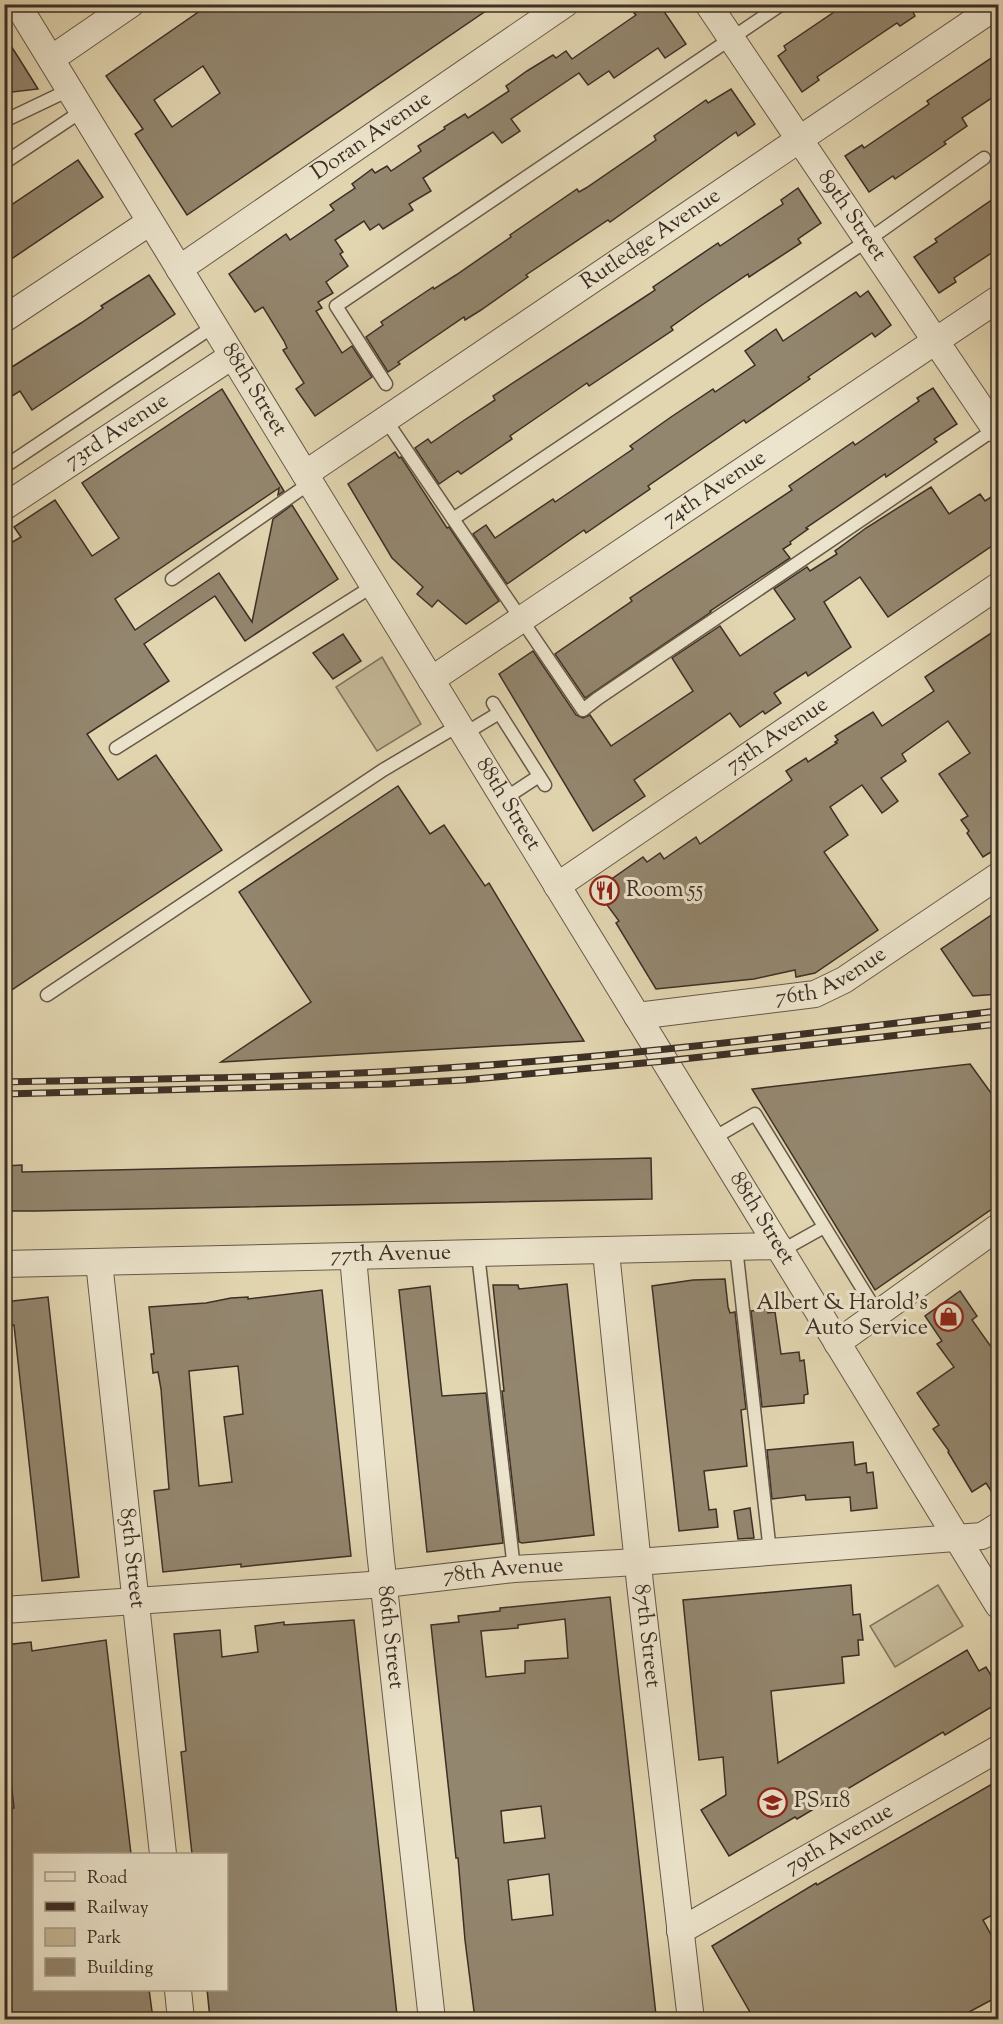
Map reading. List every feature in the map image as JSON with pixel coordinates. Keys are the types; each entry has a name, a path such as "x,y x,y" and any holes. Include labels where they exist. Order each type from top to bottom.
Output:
{"street":[{"name":"88th Street","path":"17,4 999,1605"},
{"path":"51,59 131,4"},
{"name":"Doran Avenue","path":"179,269 565,4"},
{"name":"89th Street","path":"708,4 997,428"},
{"name":"Rutledge Avenue","path":"308,478 385,419 999,5"},
{"path":"4,319 150,222"},
{"name":"74th Avenue","path":"431,680 999,299"},
{"name":"73rd Avenue","path":"4,507 232,356"},
{"name":"75th Avenue","path":"557,886 999,586"},
{"name":"76th Avenue","path":"637,1016 815,994 844,980 999,876"},
{"path":"837,1343 999,1227"},
{"name":"77th Avenue","path":"4,1264 606,1252 736,1247 780,1249"},
{"name":"87th Street","path":"606,1252 637,1562 691,2019"},
{"name":"86th Street","path":"353,1257 385,1584 432,2019"},
{"name":"85th Street","path":"99,1262 163,1853"},
{"name":"78th Avenue","path":"4,1610 385,1584 514,1569 982,1536 999,1526"},
{"name":"79th Avenue","path":"681,1931 999,1749"},
{"path":"178,1991 181,2019"}],"lane":[{"path":"386,384 336,306 782,4"},
{"path":"4,122 76,100"},
{"path":"4,163 76,100"},
{"path":"453,519 868,240 984,158"},
{"path":"4,467 214,326"},
{"path":"385,419 584,710 606,692 997,428"},
{"path":"172,579 308,478"},
{"path":"116,748 374,586"},
{"path":"47,995 383,770 461,730 496,708 542,780 504,799"},
{"path":"712,1139 755,1114 878,1314"},
{"path":"780,1249 824,1227"},
{"path":"736,1247 770,1552"},
{"path":"478,1254 514,1569"}],"green space":[{"path":"382,657 421,724 377,751 336,687"},
{"path":"938,1585 963,1626 895,1667 870,1626"}],"building":[{"path":"210,4 496,4 187,215 135,134 143,129 106,76","holes":["203,66 220,93 172,127 154,100"]},
{"path":"646,4 659,4 686,44 665,58 658,48 614,78 609,71 588,85 579,73 511,119 520,131 502,143 493,132 423,178 431,191 409,204 413,210 383,229 379,224 370,230 364,221 335,240 348,266 326,282 333,293 318,302 322,308 316,311 342,353 352,346 372,377 315,416 296,389 304,383 283,350 287,348 284,341 263,307 255,312 229,274 286,234 290,240 334,210 330,205 355,188 352,184 372,169 375,173 387,166 391,171 421,151 418,146 445,129 444,127 465,114 468,118 509,91 506,86 527,71 553,55 556,58 566,51 572,59 636,15 634,13"},
{"path":"846,4 925,4 913,12 915,16 900,26 897,23 817,77 819,80 802,92 778,56 786,50 784,46"},
{"path":"4,35 20,60 38,89 4,93"},
{"path":"999,53 999,93 962,118 967,126 944,142 946,144 895,179 893,176 869,192 845,156 862,145 864,148 929,104 927,101"},
{"path":"731,89 755,124 738,136 736,132 610,222 608,220 526,275 528,277 481,310 465,320 464,317 398,362 400,364 388,372 366,337 383,325 381,322 433,287 434,289 456,275 577,189 579,192 586,188 656,140 654,136 706,100 708,103"},
{"path":"78,160 103,197 4,264 4,210"},
{"path":"798,188 821,223 798,239 801,243 749,277 748,274 702,305 671,327 673,330 589,386 587,383 510,436 512,439 461,474 458,471 439,484 415,448 428,439 431,443 495,400 493,396 655,290 653,287 718,243 720,246 783,204 781,200"},
{"path":"999,195 999,248 954,278 956,282 939,293 914,257 937,242 935,239"},
{"path":"149,275 175,314 32,410 20,391 4,401 4,372 81,323 103,308 101,306"},
{"path":"868,291 891,325 875,337 872,333 808,377 810,379 746,423 744,420 648,486 650,489 586,533 584,530 507,584 473,534 486,525 495,538 553,499 555,502 633,449 630,446 671,417 713,389 715,392 755,365 745,351 776,329 783,341 856,292 860,297"},
{"path":"933,388 957,424 934,439 937,442 806,528 808,529 783,549 790,558 585,698 555,654 632,601 630,598 792,490 789,486 853,442 855,445 919,401 917,398"},
{"path":"222,389 284,491 278,495 279,488 115,599 135,630 219,573 252,622 273,519 292,505 338,579 245,641 215,596 144,644 169,681 87,734 118,780 156,755 222,850 4,995 4,547 21,537 14,527 55,500 92,556 119,538 82,483"},
{"path":"395,452 399,458 401,457 447,528 449,527 499,601 466,624 438,600 432,607 417,594 423,587 392,558 348,484"},
{"path":"931,487 949,514 980,494 985,501 999,492 999,541 888,617 860,577 824,602 851,647 808,676 806,672 774,693 781,703 765,714 763,711 740,727 730,713 634,780 645,796 593,831 499,674 533,651 576,715 583,718 590,715 611,746 693,691 672,658 720,626 740,656 795,619 774,589 807,567 810,571 837,554 835,551 866,528"},
{"path":"999,628 999,847 983,857 961,820 968,816 939,774 970,753 948,721 902,754 906,761 881,778 898,801 882,813 862,785 830,807 848,835 824,852 878,930 815,973 796,977 795,970 754,979 656,989 616,923 619,921 596,890 643,857 647,862 660,853 664,859 696,837 700,844 792,780 786,771 806,758 808,762 837,743 835,736 873,712 882,726 934,691 925,677"},
{"path":"343,634 361,661 333,679 313,653"},
{"path":"398,786 430,834 444,825 485,886 489,883 584,1041 221,1062 311,1002 239,892"},
{"path":"999,910 999,994 973,996 941,949"},
{"path":"970,1064 999,1104 999,1204 875,1290 752,1089"},
{"path":"651,1158 652,1199 35,1211 8,1211 8,1207 4,1207 4,1166 22,1165 22,1172"},
{"path":"725,1279 728,1307 730,1313 735,1312 746,1409 741,1410 747,1466 704,1471 709,1510 716,1509 718,1527 679,1531 652,1286 693,1280"},
{"path":"567,1284 594,1535 522,1543 519,1542 502,1391 504,1391 493,1285 518,1285 519,1289"},
{"path":"430,1286 442,1396 486,1393 503,1543 427,1552 399,1290"},
{"path":"322,1290 351,1556 163,1572 154,1491 169,1489 161,1389 158,1372 153,1373 151,1354 154,1354 149,1307 206,1303 231,1298 248,1297 248,1299","holes":["238,1366 243,1414 224,1417 232,1482 199,1486 189,1371"]},
{"path":"960,1291 977,1316 972,1320 999,1358 999,1503 986,1483 972,1492 949,1451 933,1429 939,1425 917,1393 954,1367 937,1344 942,1341 925,1316"},
{"path":"48,1297 79,1577 42,1581 14,1325 7,1326 4,1302"},
{"path":"767,1309 768,1313 775,1312 781,1354 799,1352 800,1361 804,1360 808,1394 804,1395 804,1403 762,1407 751,1311"},
{"path":"853,1442 855,1465 866,1463 867,1473 873,1472 877,1508 851,1511 850,1497 806,1500 805,1495 772,1499 767,1450"},
{"path":"750,1508 754,1538 738,1539 734,1511"},
{"path":"851,1585 853,1615 860,1614 863,1640 858,1640 859,1655 842,1657 844,1683 771,1691 778,1763 967,1650 979,1671 986,1667 998,1687 991,1692 998,1703 945,1735 943,1732 797,1819 795,1817 729,1856 701,1810 726,1795 723,1757 699,1760 683,1600"},
{"path":"610,1597 656,2015 628,2019 475,2019 431,1625 459,1622 458,1616 500,1611 500,1608","holes":["565,1619 568,1658 525,1661 525,1673 486,1677 481,1631 518,1628 518,1625","541,1806 545,1838 504,1843 501,1811","549,1874 553,1915 512,1920 508,1880"]},
{"path":"354,1620 397,2015 356,2019 210,2019 207,1991 228,1991 228,1853 192,1853 181,1752 186,1751 174,1634 220,1630 222,1657 258,1652 255,1626 284,1622 284,1625"},
{"path":"106,1640 131,1853 33,1853 33,1991 149,1991 153,2019 4,2019 4,1808 14,1808 4,1720 4,1645 31,1642 32,1651"},
{"path":"999,1780 999,1911 983,1920 999,1949 999,1996 956,2019 754,2019 712,1946 816,1883 817,1885"}],"railway":[{"path":"4,1082 289,1076 460,1067 662,1050 998,1011"},
{"path":"4,1094 464,1080 665,1061 998,1024"}],"place":[{"name":"Room 55","path":"605,891"},
{"name":"Albert & Harold’s Auto Service","path":"949,1317"},
{"name":"PS 118","path":"773,1802"}]}
